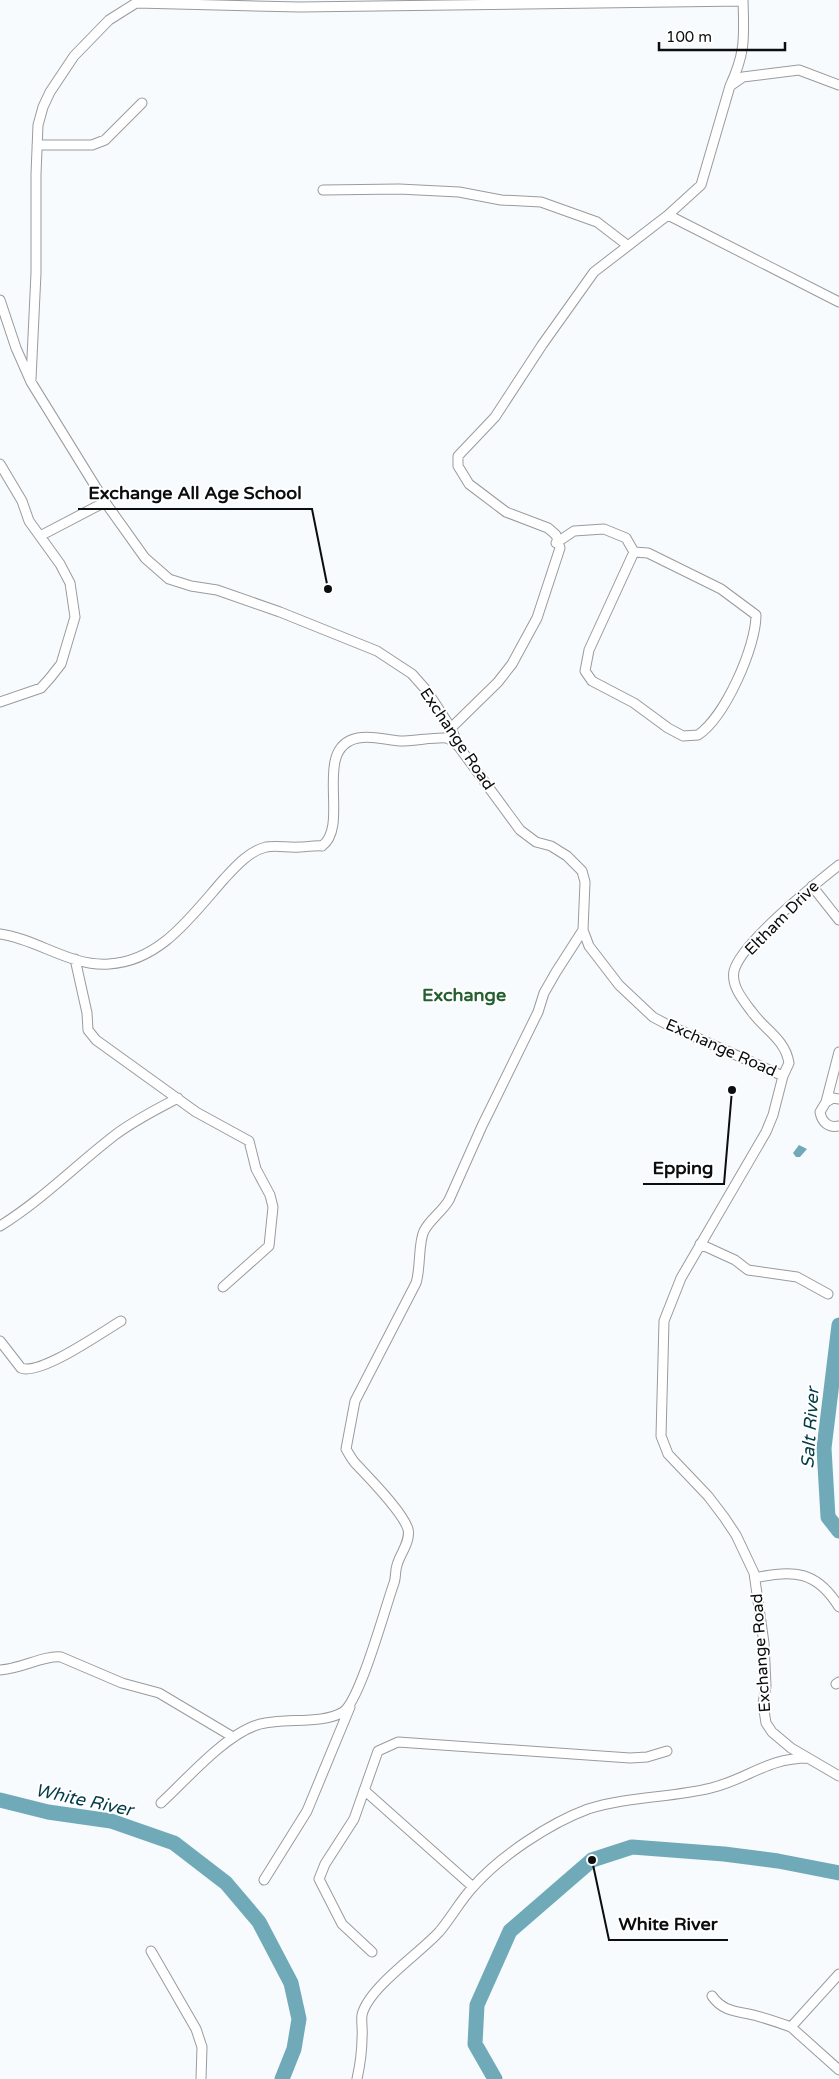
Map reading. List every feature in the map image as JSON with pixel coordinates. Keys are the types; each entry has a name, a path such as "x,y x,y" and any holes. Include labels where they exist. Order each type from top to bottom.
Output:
{"street":[{"path":"31,382 38,124 43,107 61,74 102,26 136,3 300,7 743,1 744,39 741,62 730,86 701,185 668,215 594,272 542,345 495,417 458,456 458,466 469,484 506,512 548,528 556,535 556,543 559,544 558,554 537,618 512,664 498,682 451,728"},
{"path":"730,86 743,76 799,70 839,85"},
{"path":"37,145 92,145 99,143 105,140 142,103"},
{"path":"323,190 400,189 442,191 501,200 541,202 597,222 627,245"},
{"path":"668,215 839,302"},
{"name":"Exchange Road","path":"1,304 16,348 31,382 105,502 145,558 169,579 191,586 217,590 377,651 412,674 427,691 451,728 459,747 520,830 536,842 551,846 567,856 582,871 585,882 583,930 589,946 614,979 653,1017 782,1076 774,1115 766,1132 681,1278 664,1321 661,1436 668,1454 708,1496 736,1535 755,1578 764,1643 766,1686 764,1714 772,1732 791,1748 839,1776"},
{"path":"0,464 22,501 29,521 60,564 70,583 75,617 60,664 50,678 41,688 0,702"},
{"path":"40,536 105,502"},
{"path":"556,543 574,532 604,530 626,538 634,552"},
{"path":"634,552 648,552 721,589 756,616 756,630 740,671 715,716 698,735 683,736 668,728 634,703 592,681 585,671 588,650 634,552"},
{"path":"0,934 27,940 75,959 110,964 144,955 183,926 231,871 253,854 265,847 322,846 326,843 332,825 337,753 340,747 349,741 374,736 398,741 447,738 459,747"},
{"name":"Eltham Drive","path":"782,1076 789,1063 782,1042 754,1015 741,998 734,985 734,970 746,951 762,934 812,886 839,865"},
{"path":"812,886 839,920"},
{"path":"264,1880 307,1811 367,1665 388,1596 395,1582 397,1564 408,1536 408,1530 399,1514 354,1463 346,1449 355,1401 416,1283 423,1233 434,1217 443,1211 449,1200 482,1126 538,1012 544,993 583,930"},
{"path":"75,959 87,1013 88,1030 96,1040 113,1054 220,1127 234,1131 249,1141 256,1169 270,1194 273,1207 269,1246 223,1287"},
{"path":"839,1052 826,1102 821,1108 822,1120 828,1125 839,1126"},
{"path":"826,1102 838,1099 830,1087"},
{"path":"0,1226 50,1191 114,1135 178,1098"},
{"path":"700,1244 748,1270 796,1277 828,1294"},
{"path":"0,1341 21,1368 26,1370 37,1368 74,1349 121,1321"},
{"path":"755,1578 788,1572 802,1574 817,1583 839,1607"},
{"path":"0,1670 21,1667 51,1656 61,1657 122,1684 159,1693 233,1737"},
{"path":"160,1803 233,1737 248,1728 271,1722 336,1715 351,1705"},
{"path":"372,1952 342,1924 319,1879 325,1864 354,1819 378,1751 398,1742 630,1758 647,1757 667,1751"},
{"path":"357,2079 360,2065 362,2015 369,2001 385,1982 439,1932 473,1887 532,1838 551,1826 586,1810 632,1798 710,1789 727,1784 778,1761 789,1758 808,1758"},
{"path":"364,1790 473,1887"},
{"path":"151,1950 196,2029 202,2047 201,2079"},
{"path":"791,2027 839,1974"},
{"path":"712,1996 719,2005 732,2012 756,2015 791,2027 839,2070"}],"water":[{"path":"799,1145 807,1149 800,1157 796,1157 793,1153"}],"waterway":[{"name":"Salt River","path":"839,1325 824,1448 828,1517 839,1531"},
{"name":"White River","path":"0,1800 48,1812 111,1821 174,1843 226,1883 259,1922 291,1983 299,2019 294,2049 282,2079"},
{"name":"White River","path":"495,2079 475,2044 477,2005 510,1931 592,1860 632,1847 724,1854 778,1861 839,1873"}],"place":[{"name":"Exchange All Age School","path":"328,589"},
{"name":"Epping","path":"732,1090"},
{"name":"White River","path":"592,1860"}],"district":[{"name":"Exchange","path":"464,995"}]}
